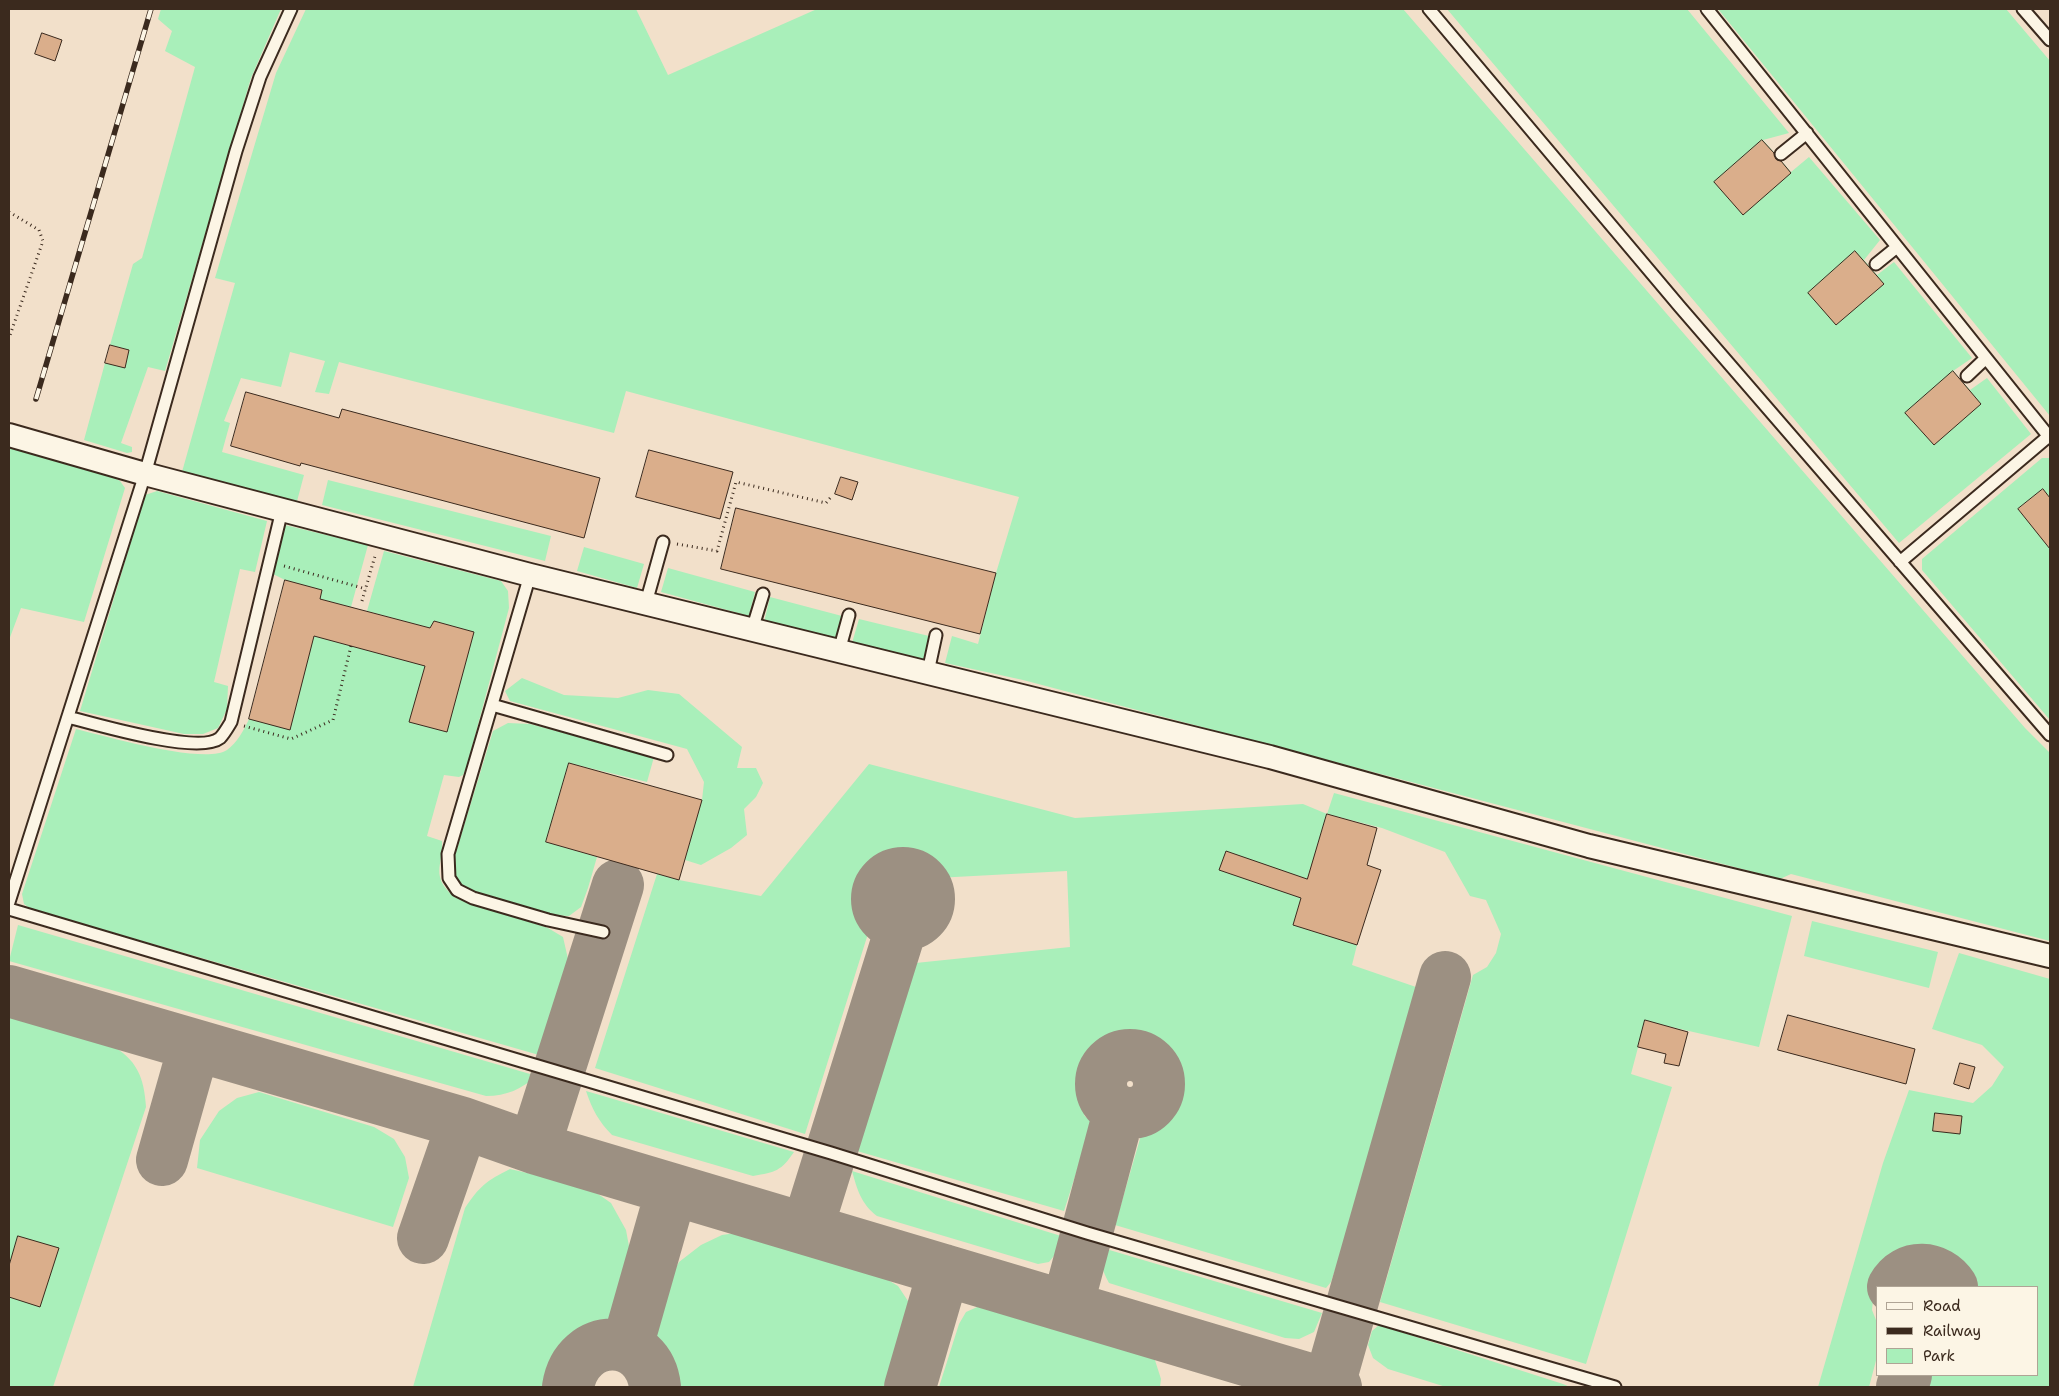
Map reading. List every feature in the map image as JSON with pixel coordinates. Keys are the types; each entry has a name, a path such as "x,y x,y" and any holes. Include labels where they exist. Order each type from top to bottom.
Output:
{"street":[{"path":"9,435 145,474 530,575 1270,757 1589,846 2050,956"}],"lane":[{"path":"9,902 145,474 236,151 260,77 291,9"},
{"path":"1429,9 1680,307 2050,734"},
{"path":"1707,9 2050,437 1900,562"},
{"path":"2023,9 2050,40"},
{"path":"1781,154 1807,134"},
{"path":"1876,264 1897,247"},
{"path":"1967,376 1986,358"},
{"path":"68,717 180,743 199,744 219,739 231,722 282,510"},
{"path":"646,603 663,542"},
{"path":"530,575 448,854 449,878 457,890 472,898 548,920 603,932"},
{"path":"752,630 764,594"},
{"path":"839,651 849,615"},
{"path":"928,672 936,636"},
{"path":"492,705 667,755"},
{"path":"9,909 830,1152 1087,1233 1615,1387"}],"path":[{"path":"9,212 39,230 43,241 9,338"},
{"path":"663,542 717,551 736,482 826,503 831,498"},
{"path":"362,601 381,536"},
{"path":"269,561 366,590"},
{"path":"231,722 291,739 333,720 351,646"}],"shaded area":[{"path":"9,9 2050,9 2050,1387 9,1387"}],"green space":[{"path":"161,9 281,9 251,78 165,371 148,367 121,443 132,447 132,452 127,453 84,440 105,363 125,367 129,350 110,345 133,264 142,258 195,67 165,51 172,31 158,19"},
{"path":"306,9 636,9 668,75 817,9 1403,9 2025,728 2050,753 2050,941 1791,874 1780,879 1023,680 945,663 952,636 978,644 996,573 1019,497 626,391 614,433 339,362 329,394 315,392 325,361 290,352 281,387 241,378 224,421 230,423 222,452 304,475 296,505 182,472 235,283 215,278 276,73"},
{"path":"1447,9 1687,9 1789,133 1763,140 1791,172 1809,157 1880,240 1864,260 1877,275 1894,262 1972,358 1953,371 1970,390 1987,378 2031,434 1899,543"},
{"path":"1718,9 2006,9 2050,61 2050,416"},
{"path":"9,447 113,477 120,481 125,488 84,622 21,608 9,640"},
{"path":"2042,458 2050,458 2050,498 2043,489 2018,509 2050,549 2050,720 1922,570 1922,559"},
{"path":"328,480 551,536 545,561 322,505"},
{"path":"157,491 267,521 255,572 240,569 214,682 228,686 227,709 218,728 203,734 184,734 80,711 145,495"},
{"path":"285,525 368,545 351,607 320,599 322,590 285,580 273,574"},
{"path":"584,547 644,564 637,588 577,571"},
{"path":"384,551 501,581 508,591 509,608 467,766 463,775 459,777 444,775 427,836 442,841 440,876 442,883 454,897 548,928 563,937 568,959 549,1041 539,1055 31,909 24,904 22,894 76,729 130,743 177,752 215,754 227,750 237,740 249,719 314,636 425,666 409,722 447,732 474,632 434,621 430,628 367,611"},
{"path":"668,568 755,592 749,616 661,592"},
{"path":"770,597 842,616 836,640 764,622"},
{"path":"859,619 929,636 923,661 852,643"},
{"path":"522,678 564,695 618,698 648,690 679,694 742,747 737,768 756,768 763,783 756,797 744,809 747,835 731,848 701,865 685,860 702,800 704,782 687,749 510,701 505,691"},
{"path":"508,723 530,724 654,757 647,782 569,763 546,842 597,857 581,907 569,916 551,915 466,891 456,876 455,855 493,731"},
{"path":"869,764 1075,818 1303,804 1327,814 1307,879 1226,852 1219,870 1301,898 1293,925 1357,945 1352,965 1416,987 1339,1258 1331,1282 1326,1288 1115,1225 1142,1132 1162,1119 1175,1084 1168,1066 1155,1051 1158,1043 1135,1037 1133,1043 1118,1042 1103,1051 1091,1068 1085,1087 1090,1105 1084,1115 1092,1123 1064,1211 850,1149 906,964 1070,947 1067,871 936,878 919,862 903,860 886,864 872,875 864,890 864,899 872,921 805,1134 595,1068 657,874 761,896"},
{"path":"1334,793 1792,916 1759,1047 1645,1021 1631,1074 1672,1087 1586,1364 1380,1302 1473,975 1487,967 1496,953 1501,934 1486,900 1470,896 1445,852 1382,828 1327,814"},
{"path":"1812,921 1938,952 1929,988 1804,956"},
{"path":"18,925 537,1076 513,1091 501,1095 486,1096 9,961"},
{"path":"1959,953 2050,979 2050,1387 1923,1387 1927,1376 2039,1376 2039,1286 1970,1286 1965,1274 1949,1259 1929,1252 1914,1251 1896,1257 1875,1282 1872,1310 1876,1320 1876,1361 1869,1387 1818,1387 1883,1163 1909,1090 1973,1103 1992,1086 2004,1067 1982,1045 1932,1029"},
{"path":"9,1016 109,1044 126,1056 137,1070 145,1096 146,1107 53,1387 9,1387"},
{"path":"586,1091 794,1152 777,1170 753,1176 612,1135 596,1115"},
{"path":"259,1092 374,1127 394,1139 405,1157 409,1178 393,1227 197,1168 200,1140 219,1111 237,1098"},
{"path":"510,1169 588,1187 611,1203 626,1230 633,1268 613,1335 594,1340 576,1349 567,1362 556,1387 413,1387 465,1208 484,1185"},
{"path":"852,1171 1061,1236 1058,1251 1049,1262 1038,1264 877,1216 863,1201"},
{"path":"750,1231 873,1271 898,1286 910,1304 884,1387 665,1387 662,1366 648,1350 662,1293 679,1262 701,1245 722,1235"},
{"path":"1106,1249 1322,1313 1314,1332 1299,1339 1285,1338 1109,1283 1102,1266"},
{"path":"984,1304 1153,1354 1161,1379 1160,1387 939,1387 959,1324 966,1312"},
{"path":"1379,1325 1570,1387 1446,1387 1388,1369 1373,1358 1368,1345 1372,1331"}],"building":[{"path":"42,33 62,40 55,61 35,54"},
{"path":"1762,140 1774,153 1776,159 1781,161 1791,173 1743,215 1714,182"},
{"path":"1855,251 1884,284 1836,325 1808,293"},
{"path":"110,345 129,350 125,368 105,363"},
{"path":"1953,371 1981,404 1934,445 1905,413"},
{"path":"246,392 339,418 342,409 600,478 584,538 301,463 300,466 231,446"},
{"path":"649,450 733,472 720,519 636,497"},
{"path":"841,477 858,482 852,500 835,494"},
{"path":"2043,489 2050,498 2050,549 2018,509"},
{"path":"736,508 996,573 980,634 721,569"},
{"path":"285,580 322,590 320,599 430,628 434,621 474,632 447,732 409,722 425,666 314,636 290,730 249,719"},
{"path":"569,763 702,800 679,880 546,842"},
{"path":"1327,814 1377,828 1367,865 1381,870 1357,945 1293,925 1301,898 1219,870 1226,851 1307,879"},
{"path":"1788,1015 1915,1049 1906,1084 1778,1050"},
{"path":"1645,1020 1688,1032 1679,1066 1664,1063 1666,1054 1638,1047"},
{"path":"1960,1063 1975,1067 1969,1089 1954,1084"},
{"path":"1935,1113 1962,1116 1960,1134 1933,1131"},
{"path":"18,1236 59,1248 40,1307 9,1297 9,1266"}],"taxiway":[{"path":"903,873 913,875 921,881 927,889 929,899 927,909 921,917 913,923 903,925 893,923 885,917 879,909 877,899 879,889 885,881 893,875 903,873"},
{"path":"534,1148 618,885"},
{"path":"807,1229 902,925"},
{"path":"1329,1385 1445,977"},
{"path":"9,991 463,1123 534,1148 1336,1387"},
{"path":"162,1160 194,1047"},
{"path":"1124,1055 1136,1055 1146,1059 1155,1068 1159,1084 1159,1090 1151,1105 1136,1113 1124,1113 1114,1109 1105,1100 1101,1090 1101,1078 1105,1068 1114,1059 1124,1055"},
{"path":"1067,1307 1119,1112"},
{"path":"423,1238 463,1123"},
{"path":"627,1347 672,1189"},
{"path":"910,1387 944,1270"},
{"path":"1894,1286 1906,1274 1922,1270 1939,1274 1951,1286"},
{"path":"568,1387 574,1368 585,1355 598,1347 613,1345 627,1347 640,1355 650,1369 655,1387"},
{"path":"1902,1387 1906,1376"}],"railway":[{"path":"36,399 151,9"}]}
